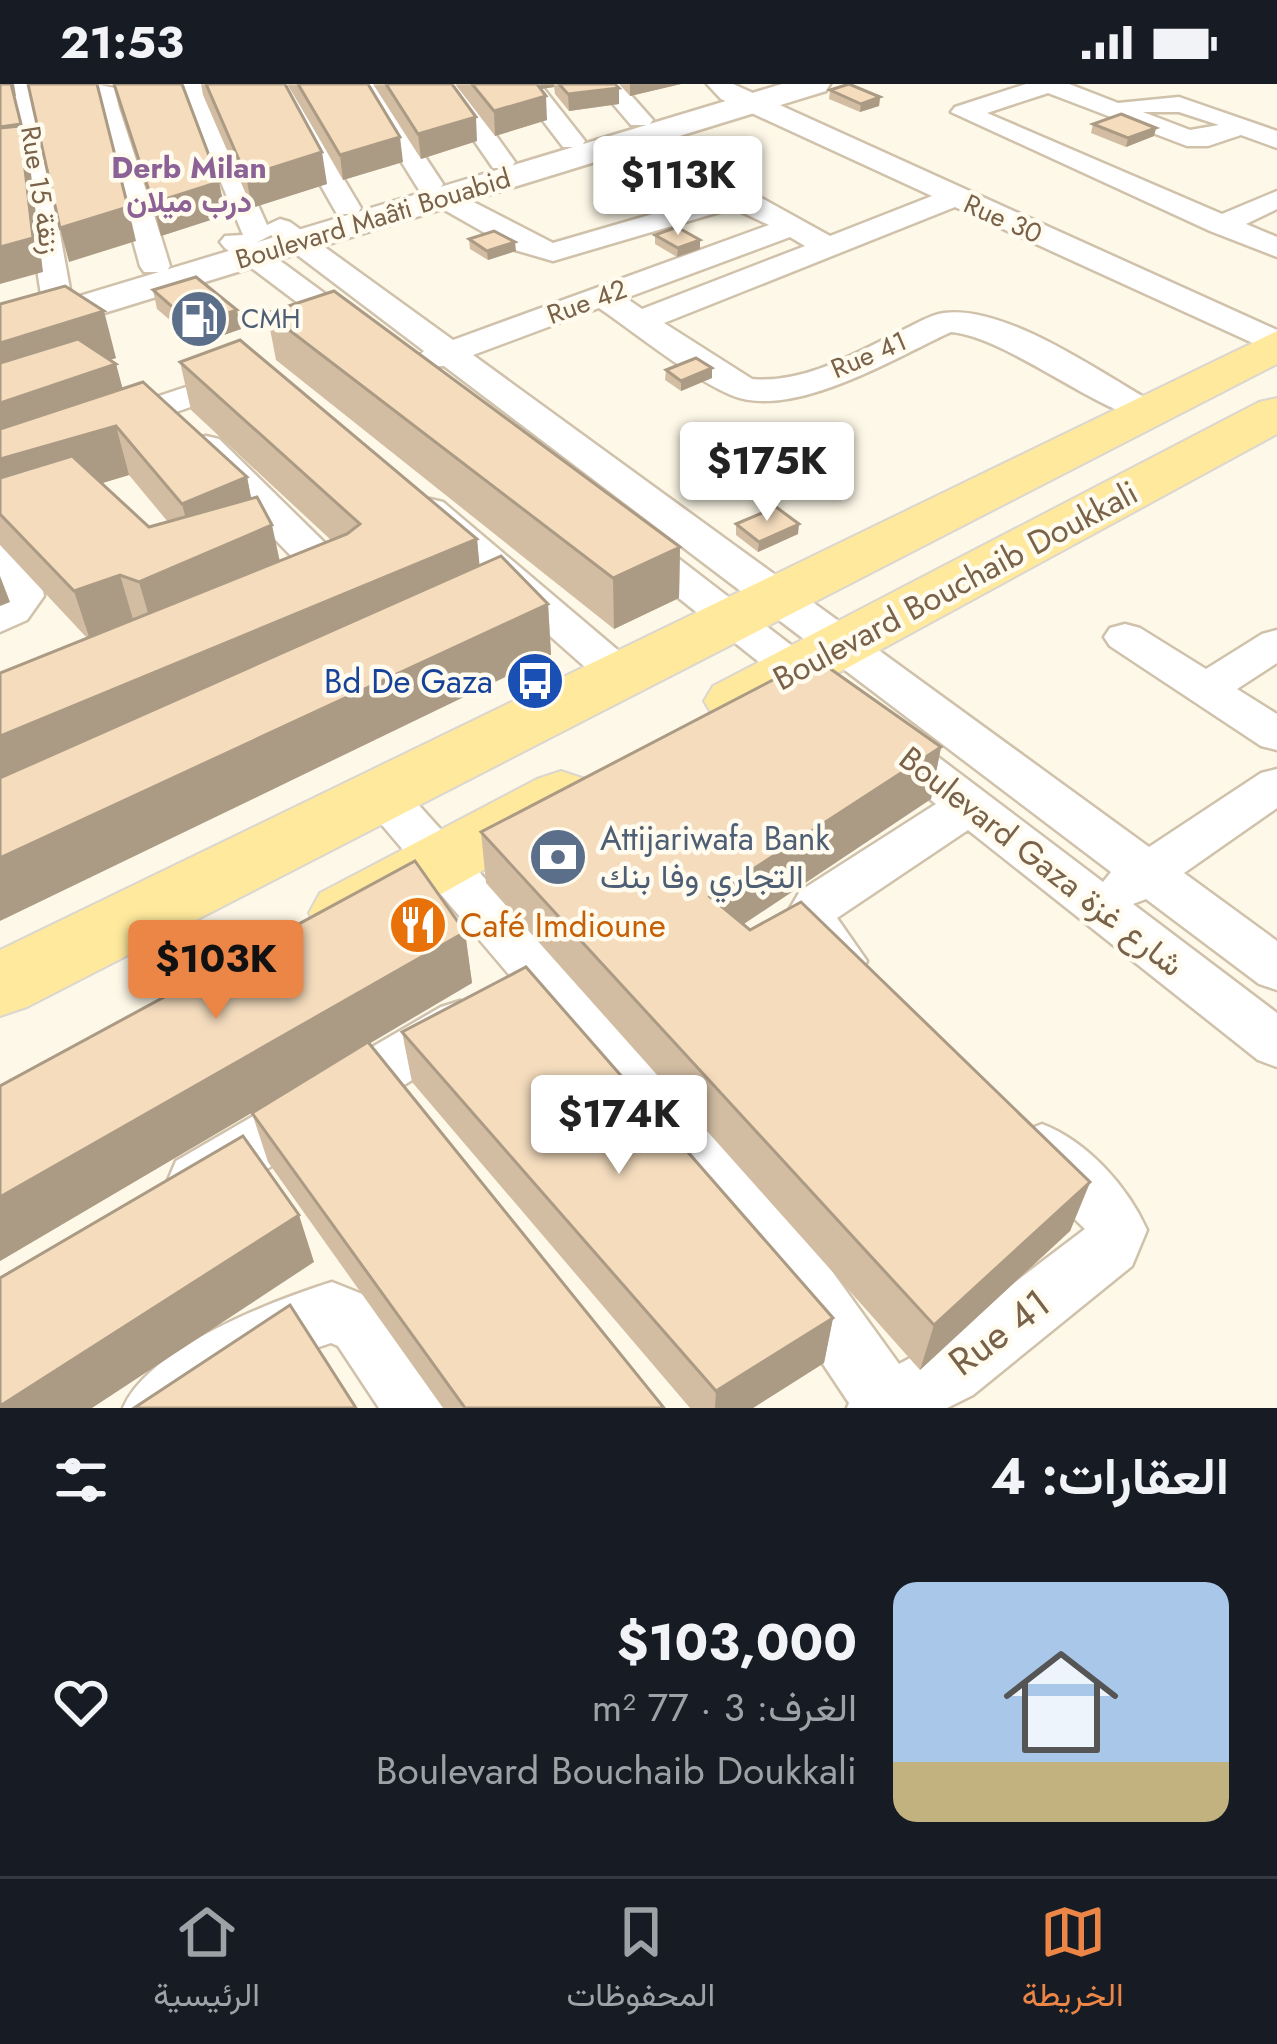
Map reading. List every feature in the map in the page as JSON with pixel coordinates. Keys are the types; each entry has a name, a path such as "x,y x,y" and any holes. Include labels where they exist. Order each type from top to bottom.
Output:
{"main road":[{"name":"Boulevard Bouchaib Doukkali","path":"0,985 1277,343"},
{"name":"Boulevard Bouchaib Doukkali","path":"680,731 1277,413"},
{"path":"295,941 621,764"}],"street":[{"path":"192,84 265,241 406,369 515,452"},
{"path":"275,84 347,208"},
{"path":"364,84 436,191 525,244 553,252 718,200 746,201 827,246"},
{"path":"447,84 502,162"},
{"path":"527,84 572,141"},
{"path":"608,84 640,120"},
{"name":"Boulevard Maâti Bouabid","path":"0,333 347,208 436,191 502,162 741,91 815,84"},
{"path":"1277,140 1241,126 1208,138 1187,139 1049,84 964,112 1277,248"},
{"path":"105,87 155,266"},
{"name":"Boulevard Maâti Bouabid","path":"0,312 436,191 741,91"},
{"name":"Rue 30","path":"741,91 955,197 1277,343"},
{"name":"Rue 15 زنقة","path":"22,94 36,154 56,296"},
{"path":"0,159 36,154"},
{"name":"Rue 42","path":"642,320 955,197"},
{"path":"1220,225 1277,199"},
{"name":"Rue 42","path":"406,369 792,227"},
{"name":"Boulevard Gaza شارع غزة","path":"265,241 449,352 818,659 969,806 1277,1044"},
{"name":"Rue 41","path":"602,296 742,388 766,392 797,386 946,322 976,323 1144,411"},
{"path":"0,461 230,380 264,378 279,383"},
{"path":"162,404 314,554 319,566 304,585 260,603"},
{"path":"399,484 618,673"},
{"name":"Boulevard Gaza شارع غزة","path":"605,521 753,608"},
{"path":"476,604 519,585"},
{"path":"1125,637 1277,735"},
{"path":"1205,690 1277,644"},
{"name":"Boulevard Gaza شارع غزة","path":"818,659 1013,777 1149,871 1277,969"},
{"path":"1100,905 1277,785"},
{"path":"381,793 782,1251 854,1349 885,1407"},
{"path":"876,994 825,946 811,915 818,904 969,806"},
{"path":"154,1206 538,977"},
{"name":"Rue 41","path":"885,1407 950,1372 1112,1246 1117,1231 1108,1213 1011,1120"},
{"path":"157,1408 264,1335 332,1312 360,1324 418,1408"}],"building":[{"path":"0,84 11,84 21,124 0,127"},
{"path":"28,84 97,84 128,207 60,228"},
{"path":"114,84 182,84 219,182 153,203"},
{"path":"206,84 285,84 322,152 246,176"},
{"path":"298,84 368,84 400,137 340,155"},
{"path":"386,84 452,84 476,117 418,134"},
{"path":"472,84 537,84 546,96 494,111"},
{"path":"559,84 615,84 619,88 568,94"},
{"path":"849,84 880,97 861,104 830,90"},
{"path":"1121,114 1156,128 1128,138 1093,124"},
{"path":"20,126 33,238 0,247 0,128"},
{"path":"677,227 700,240 678,248 655,235"},
{"path":"494,231 515,242 487,251 469,239"},
{"path":"196,277 237,310 193,325 153,290"},
{"path":"65,286 104,311 0,343 0,304"},
{"path":"334,291 680,547 613,578 267,313"},
{"path":"78,339 116,364 0,403 0,363"},
{"path":"240,340 477,539 0,736 0,673 347,534 360,524 180,362"},
{"path":"696,358 712,368 681,381 666,370"},
{"path":"143,382 247,477 182,504 116,426 0,459 0,429"},
{"path":"72,456 149,527 257,497 272,525 139,582 120,575 74,591 0,514 0,478"},
{"path":"776,507 799,524 759,542 736,524"},
{"path":"501,556 548,604 0,858 0,778"},
{"path":"815,658 941,747 710,897 750,930 801,902 1090,1182 934,1325 481,832"},
{"path":"415,861 465,932 0,1197 0,1086"},
{"path":"526,967 833,1318 716,1391 402,1032"},
{"path":"368,1042 664,1408 465,1408 252,1113"},
{"path":"243,1136 299,1215 0,1406 0,1278"},
{"path":"290,1305 356,1408 134,1408"}],"place":[{"name":"CMH","path":"199,319"},
{"name":"Bd De Gaza","path":"535,681"},
{"name":"Attijariwafa Bank التجاري وفا بنك","path":"558,857"},
{"name":"Café Imdioune","path":"418,925"}],"district":[{"name":"Derb Milan درب ميلان","path":"189,185"}]}
